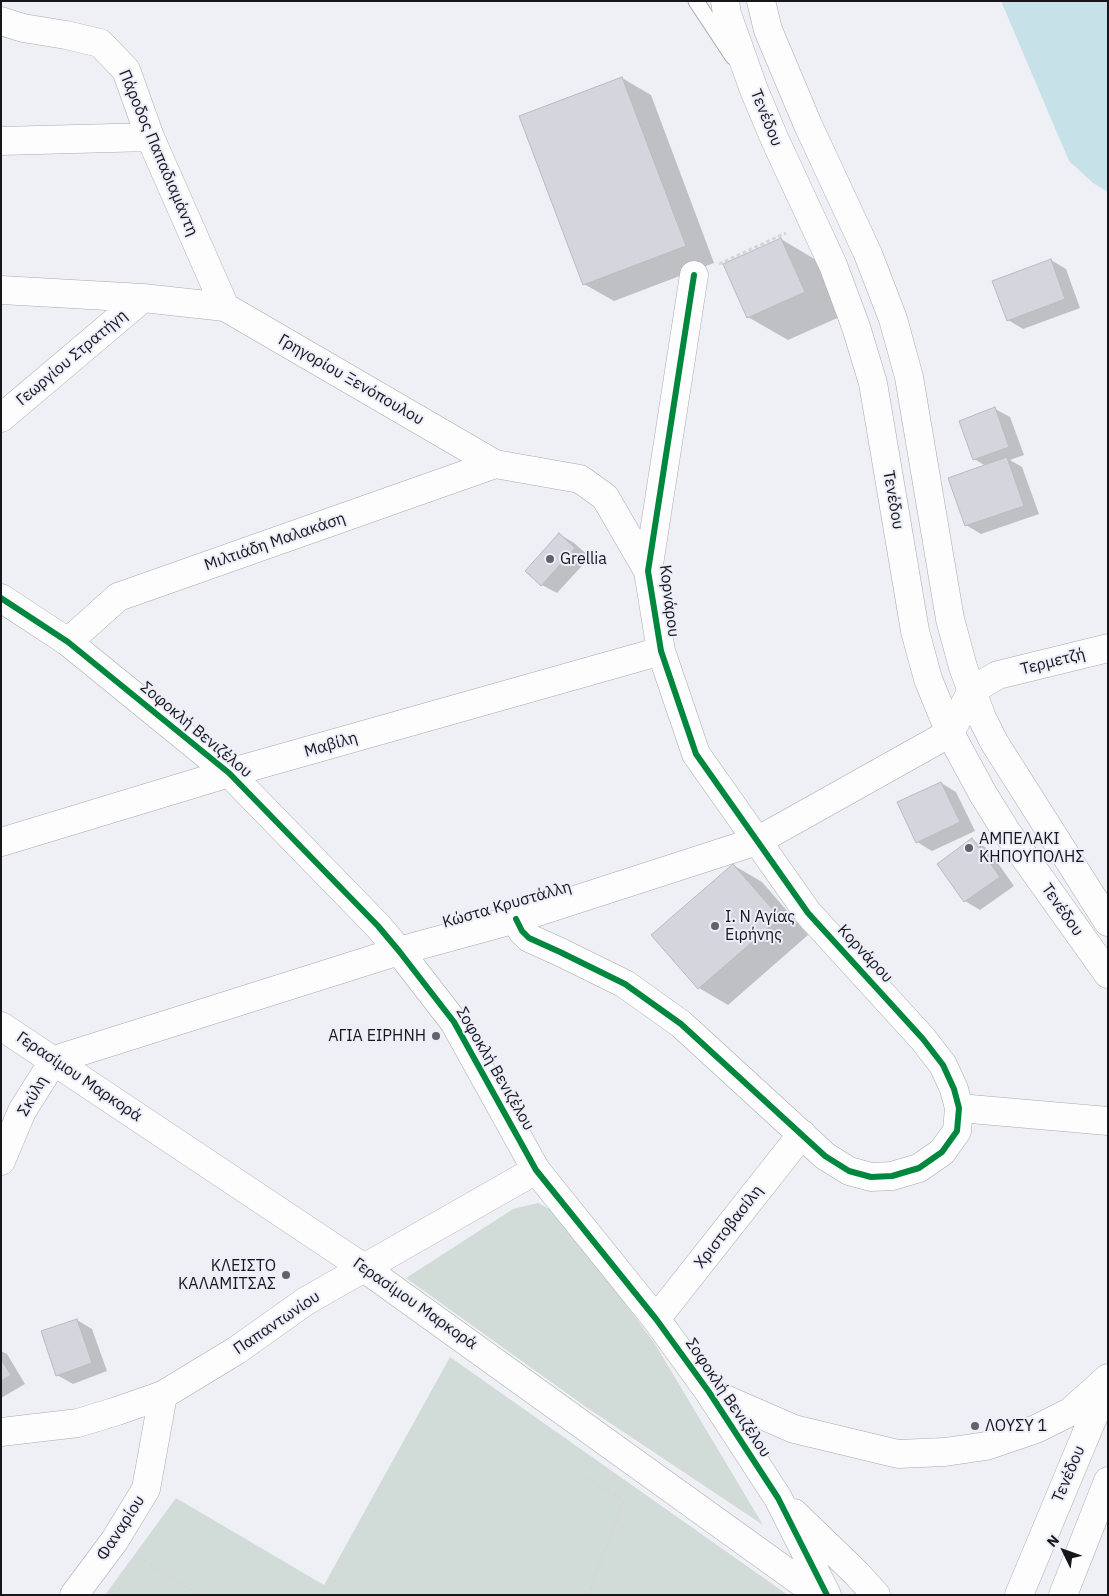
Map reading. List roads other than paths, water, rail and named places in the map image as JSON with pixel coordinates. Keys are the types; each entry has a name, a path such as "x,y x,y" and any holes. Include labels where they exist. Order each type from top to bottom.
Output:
{"street":[{"name":"Τενέδου","path":"726,1 727,14 754,90 774,140 833,265 856,327 873,383 915,631 928,679 950,733 975,780 1006,831 1108,974"},
{"name":"Τενέδου","path":"762,1 768,30 808,125 868,254 893,319 909,377 950,619 963,667 982,718 994,742 1108,922"},
{"name":"Πάροδος Παπαδιαμάντη","path":"1,21 23,28 66,35 100,44 126,70 150,137 225,307"},
{"path":"1,141 150,137"},
{"name":"Κορνάρου","path":"516,919 522,931 529,938 625,984 681,1024 825,1156 849,1171 871,1177 892,1176 919,1168 942,1152 957,1131 959,1108 954,1089 942,1065 923,1038 808,913 696,754 661,651 648,571 694,275"},
{"name":"Γρηγορίου Ξενόπουλου","path":"1,290 143,298 225,307 495,464 580,479 605,496 648,571"},
{"name":"Γεωργίου Στρατήγη","path":"1,418 143,298"},
{"name":"Μιλτιάδη Μαλακάση","path":"68,642 118,597 495,464"},
{"name":"Σοφοκλή Βενιζέλου","path":"1,598 68,642 229,773 378,926 399,951 454,1022 536,1170 656,1319 709,1392 778,1498 827,1595"},
{"name":"Τερμετζή","path":"972,690 998,675 1108,648"},
{"name":"Μαβίλη","path":"1,842 229,773 661,651"},
{"path":"950,733 972,690"},
{"name":"Κώστα Κρυστάλλη","path":"54,1060 399,951 516,919 757,841 950,733"},
{"name":"Γερασίμου Μαρκορά","path":"1,1026 364,1268 819,1595"},
{"name":"Σκύλη","path":"1,1161 22,1111 54,1060"},
{"path":"959,1108 1108,1121"},
{"name":"Χριστοβασίλη","path":"656,1319 802,1134"},
{"name":"Παπαντωνίου","path":"1,1432 78,1423 163,1394 238,1350 306,1301 536,1170"},
{"name":"Τενέδου","path":"1019,1595 1108,1380"},
{"path":"709,1392 794,1428 898,1454 945,1452 986,1446 1036,1429 1070,1412 1108,1380"},
{"name":"Φαναρίου","path":"74,1595 115,1540 146,1489 163,1394"},
{"path":"1063,1595 1108,1480"},
{"name":"Σοφοκλή Βενιζέλου","path":"778,1498 856,1573 876,1595"}],"lane":[{"path":"696,1 754,90"}],"water":[{"path":"1001,1 1108,1 1108,192 1093,183 1069,161"}],"place":[{"name":"Grellia","path":"550,559"},
{"name":"ΑΜΠΕΛΑΚΙ ΚΗΠΟΥΠΟΛΗΣ","path":"969,848"},
{"name":"Ι. Ν Αγίας Ειρήνης","path":"715,926"},
{"name":"ΑΓΙΑ ΕΙΡΗΝΗ","path":"436,1036"},
{"name":"ΚΛΕΙΣΤΟ ΚΑΛΑΜΙΤΣΑΣ","path":"286,1275"},
{"name":"ΛΟΥΣΥ 1","path":"975,1426"}]}
